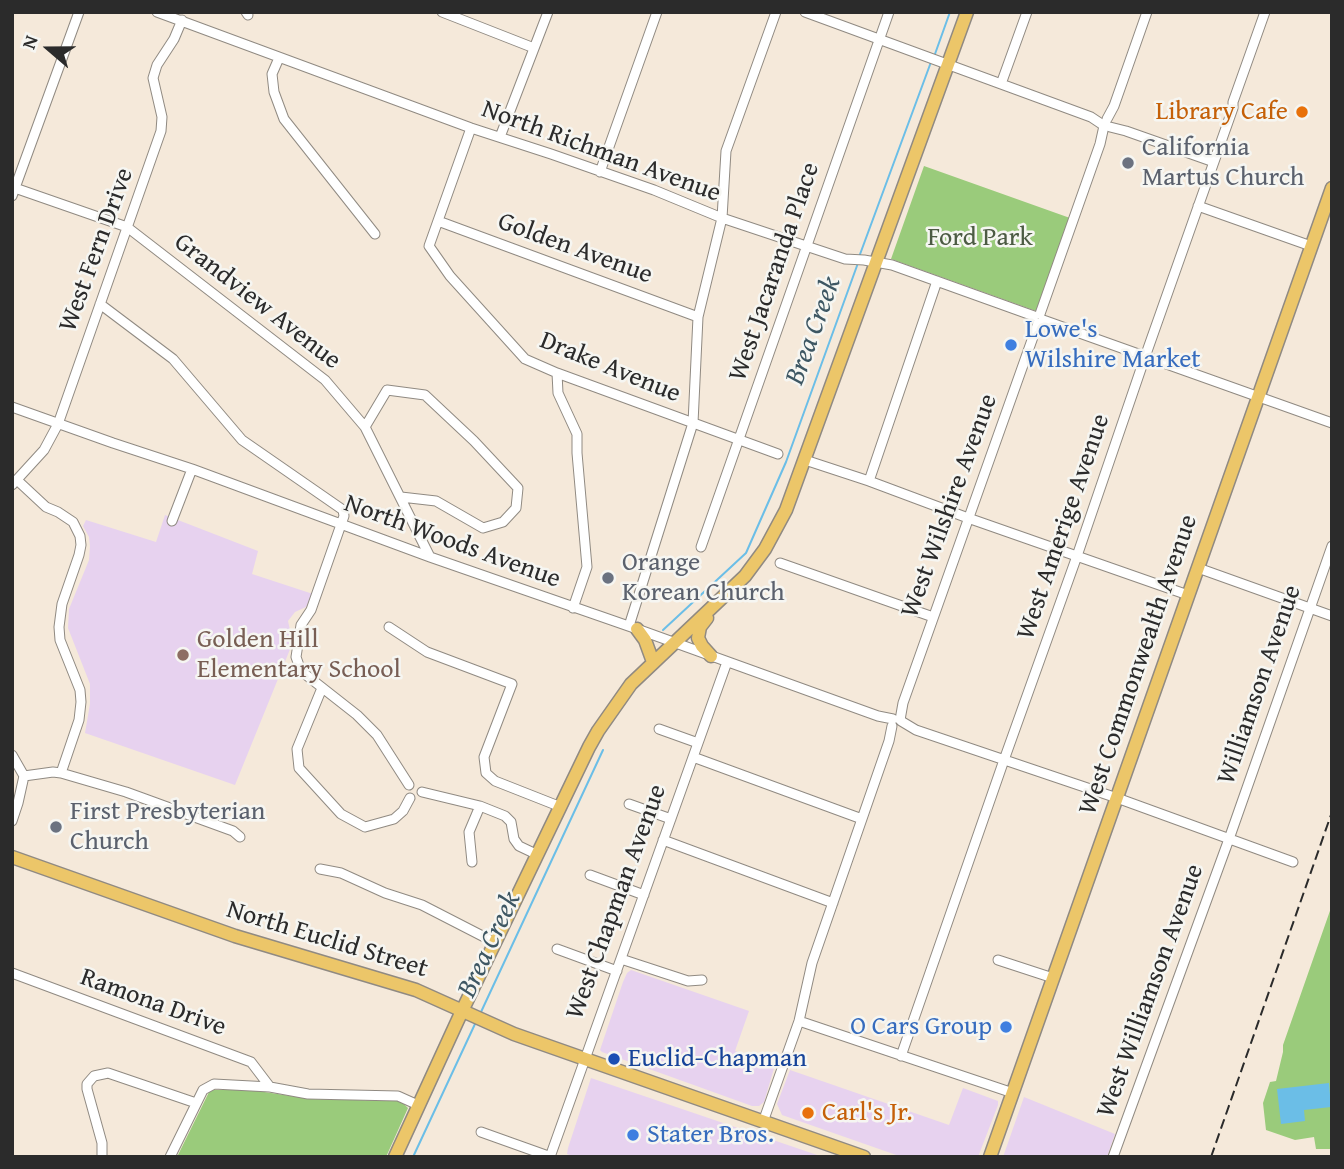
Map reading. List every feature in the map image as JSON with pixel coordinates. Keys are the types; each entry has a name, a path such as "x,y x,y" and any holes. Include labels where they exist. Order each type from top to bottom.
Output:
{"main road":[{"path":"395,1157 418,1105 467,1013 496,943 589,747 631,684 745,576 765,550 786,510 805,460 865,261 943,63 967,12"},
{"name":"West Commonwealth Avenue","path":"990,1157 1332,188"},
{"path":"710,656 698,638 701,627 714,606"},
{"path":"633,627 645,640 653,662"},
{"name":"North Euclid Street","path":"12,857 235,936 416,990 514,1034 864,1157"}],"street":[{"path":"13,190 79,12"},
{"name":"North Richman Avenue","path":"158,12 471,128 654,190 722,218 845,259 892,265 1332,423"},
{"path":"442,12 534,48"},
{"path":"500,137 548,12"},
{"path":"600,172 657,12"},
{"path":"633,627 693,424 698,317 722,218 726,151 776,12"},
{"path":"805,12 1214,162"},
{"name":"West Jacaranda Place","path":"701,547 889,12"},
{"path":"1001,84 1027,12"},
{"name":"West Wilshire Avenue","path":"763,1122 799,1021 812,963 1147,12"},
{"name":"West Amerige Avenue","path":"901,1056 1265,12"},
{"name":"West Fern Drive","path":"15,482 44,450 58,424 162,131 162,117 153,78 181,20"},
{"path":"279,58 272,75 274,92 284,119 375,234"},
{"path":"438,221 471,128"},
{"name":"Grandview Avenue","path":"13,190 127,227 325,380 365,427 430,558"},
{"path":"1198,206 1311,246"},
{"name":"Drake Avenue","path":"438,221 429,246 450,276 525,359 778,454"},
{"name":"Golden Avenue","path":"438,221 698,317"},
{"path":"869,481 937,281"},
{"path":"100,303 173,359 242,440 343,510 344,516 311,610 301,625 296,657 301,671 357,715 377,735 409,785"},
{"path":"557,373 558,393 577,434 587,567 573,608"},
{"path":"365,427 387,390 425,395 474,440 518,488 516,508 503,522 483,528 436,501 401,497"},
{"name":"North Woods Avenue","path":"12,407 192,468 430,558 633,627 896,723 1117,798 1293,862"},
{"path":"805,460 1188,595"},
{"path":"172,521 192,468"},
{"path":"15,482 46,507 73,522 80,536 79,555 62,604 58,626 60,640 80,690 81,702 79,720 61,773"},
{"name":"Williamson Avenue","path":"1228,839 1332,546"},
{"path":"780,563 933,617"},
{"path":"1198,568 1332,616"},
{"path":"389,627 427,652 512,684 484,757 486,773 495,781 561,807"},
{"name":"West Chapman Avenue","path":"550,1157 727,662"},
{"path":"323,688 297,750 299,768 341,814 365,827 394,819 408,805 410,798"},
{"path":"659,729 698,743"},
{"path":"12,755 24,776 12,821"},
{"path":"693,757 862,819"},
{"path":"24,776 61,773 126,792 233,831 240,837"},
{"path":"422,792 480,806 506,816 511,822 514,839 519,846 538,855"},
{"path":"629,804 671,819"},
{"path":"472,862 469,832 480,806"},
{"name":"West Williamson Avenue","path":"1113,1157 1228,839"},
{"path":"663,840 833,903"},
{"path":"320,869 341,873 385,893 422,905 496,943"},
{"path":"590,875 644,895"},
{"path":"557,950 617,971"},
{"path":"621,960 688,981 702,980"},
{"path":"998,960 1054,978"},
{"name":"Ramona Drive","path":"12,973 251,1062 270,1087"},
{"path":"799,1021 1013,1093"},
{"path":"102,1157 102,1143 87,1089 87,1084 94,1076 108,1073 196,1103"},
{"path":"170,1157 203,1090 214,1084 270,1087 309,1094 398,1096 418,1105"},
{"path":"481,1132 550,1157"}],"shaded area":[{"name":"Golden Hill Elementary School","path":"165,515 258,551 252,574 313,594 306,607 295,612 288,621 295,637 235,785 85,733 90,684 68,628 69,609 89,560 89,537 83,526 86,520 156,542"},
{"path":"631,970 749,1011 735,1051 775,1065 764,1102 759,1106 752,1106 602,1052 600,1050 623,982"},
{"path":"790,1070 949,1125 963,1088 998,1101 998,1105 978,1157 902,1157 782,1115 777,1104"},
{"path":"591,1078 823,1157 574,1157 567,1154 568,1148"},
{"path":"1024,1097 1115,1134 1107,1157 1003,1157"}],"green space":[{"name":"Ford Park","path":"924,166 1070,218 1036,311 891,259"},
{"path":"1332,905 1332,1149 1316,1149 1314,1137 1295,1140 1266,1130 1263,1103 1270,1082 1276,1081 1283,1045"},
{"path":"210,1090 251,1090 311,1099 401,1101 408,1108 386,1157 177,1157"}],"water":[{"path":"1329,1083 1331,1107 1304,1110 1305,1121 1281,1124 1277,1089"}],"waterway":[{"name":"Brea Creek","path":"935,54 950,12"},
{"name":"Brea Creek","path":"859,257 931,62"},
{"name":"Brea Creek","path":"663,630 746,553 786,462 858,263"},
{"name":"Brea Creek","path":"481,1012 603,750"},
{"name":"Brea Creek","path":"413,1157 475,1024"}],"railway":[{"path":"1211,1157 1332,812"}],"place":[{"name":"Library Cafe","path":"1302,112"},
{"name":"California Martus Church","path":"1128,163"},
{"name":"Lowe's Wilshire Market","path":"1011,345"},
{"name":"Orange Korean Church","path":"608,578"},
{"name":"Golden Hill Elementary School","path":"183,655"},
{"name":"First Presbyterian Church","path":"56,827"},
{"name":"O Cars Group","path":"1006,1027"},
{"name":"Euclid-Chapman","path":"614,1059"},
{"name":"Carl's Jr.","path":"808,1113"},
{"name":"Stater Bros.","path":"633,1135"}]}
